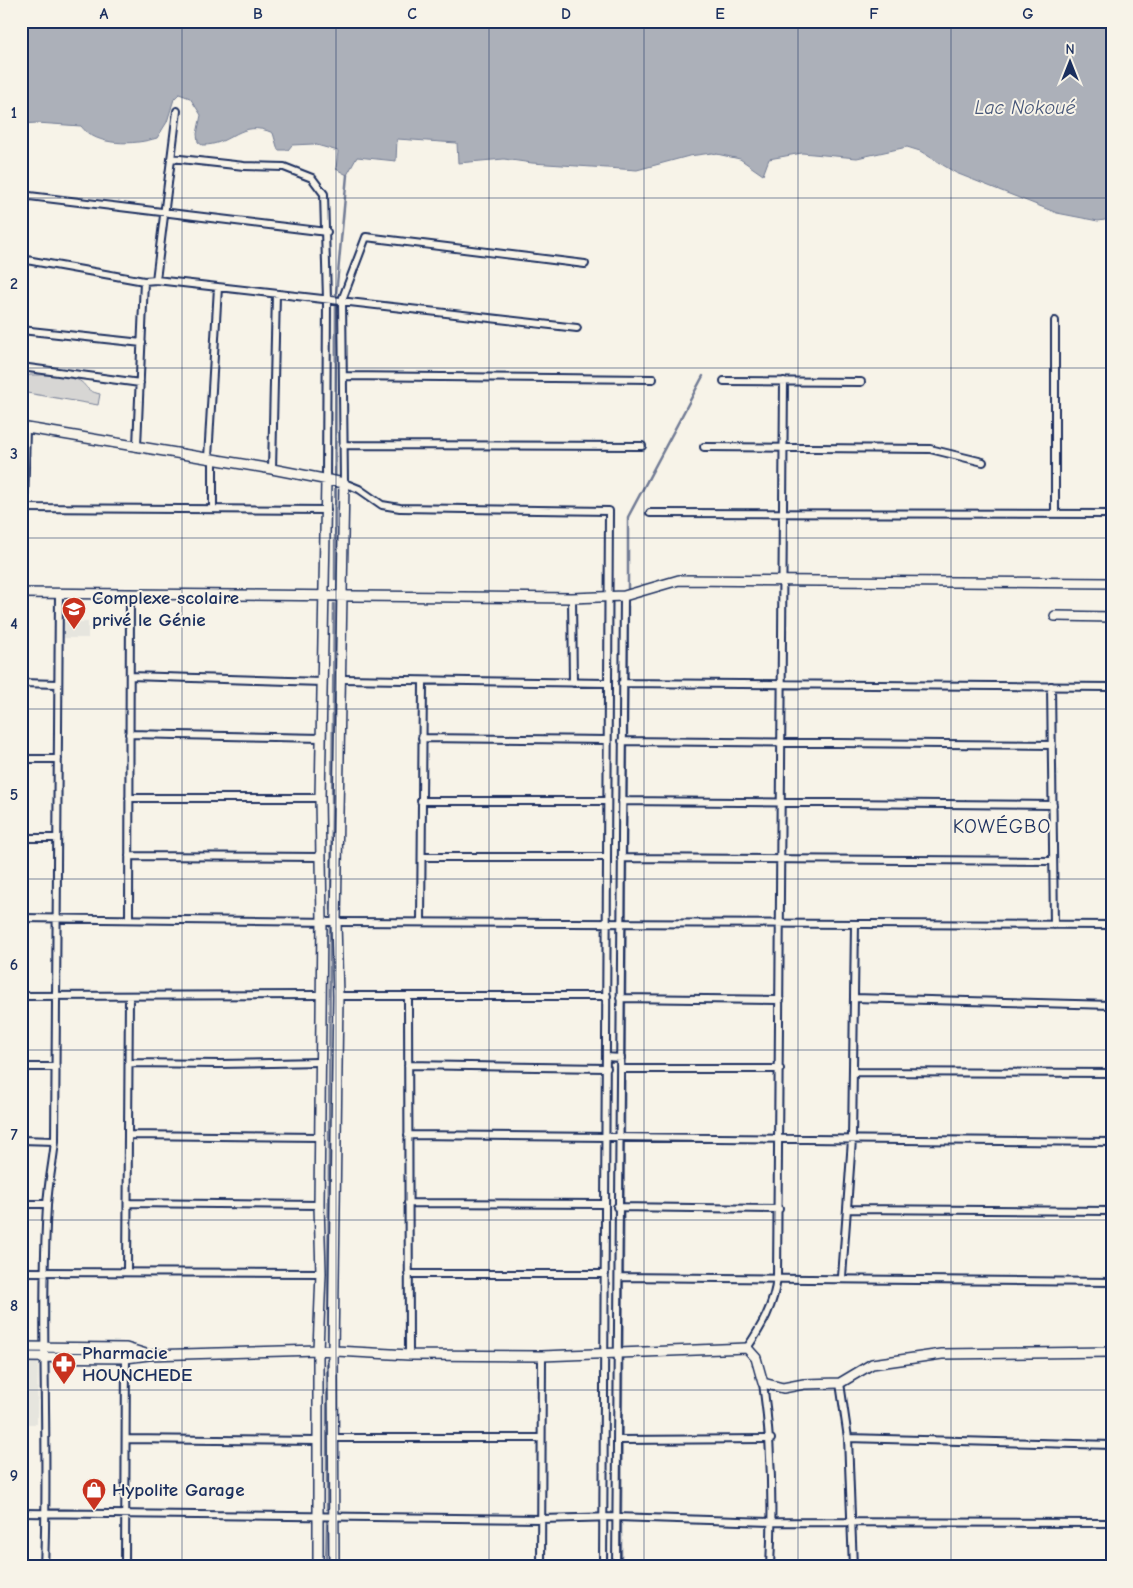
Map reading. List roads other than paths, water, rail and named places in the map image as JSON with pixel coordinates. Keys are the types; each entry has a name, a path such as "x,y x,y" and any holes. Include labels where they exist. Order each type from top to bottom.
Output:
{"street":[{"path":"156,280 177,111"},
{"path":"171,158 244,166 284,167 312,178 324,194 327,232 327,510 320,798 322,922 319,1062 321,1274 318,1350 318,1567"},
{"path":"21,195 327,232"},
{"path":"334,1567 333,1351 338,996 336,922 342,679 341,598 344,483 342,300 366,237 585,264"},
{"path":"21,259 144,281 156,280 342,300 577,328"},
{"path":"137,446 144,281"},
{"path":"213,509 211,458 218,287"},
{"path":"272,469 276,294"},
{"path":"1055,321 1055,513"},
{"path":"21,330 142,343"},
{"path":"21,367 140,383"},
{"path":"343,376 653,379"},
{"path":"724,381 861,382"},
{"path":"747,1348 768,1313 775,1296 777,1278 780,1140 784,381"},
{"path":"327,510 22,508 23,427 211,458 344,483 359,489 382,505 400,508 609,511 606,740 607,1068 603,1567"},
{"path":"343,445 642,446"},
{"path":"704,447 930,449 983,462"},
{"path":"650,513 1112,514"},
{"path":"21,593 341,598 572,598 624,596 679,580 1112,583"},
{"path":"44,1567 46,1514 45,1272 47,1204 55,1141 59,593"},
{"path":"129,919 130,594"},
{"path":"616,1567 624,596"},
{"path":"572,598 573,683"},
{"path":"1055,616 1112,617"},
{"path":"130,676 322,682"},
{"path":"342,679 422,682 607,683"},
{"path":"421,922 422,682"},
{"path":"622,682 1112,687"},
{"path":"21,683 58,684"},
{"path":"1051,686 1054,925"},
{"path":"130,734 322,738"},
{"path":"422,738 606,740"},
{"path":"622,740 782,744 1052,745"},
{"path":"21,759 58,759"},
{"path":"129,798 320,798"},
{"path":"421,801 607,801"},
{"path":"622,801 1053,806"},
{"path":"21,838 57,838"},
{"path":"129,856 320,857"},
{"path":"422,858 606,857"},
{"path":"621,858 1053,861"},
{"path":"21,918 322,922 1112,925"},
{"path":"842,1277 852,1140 855,924"},
{"path":"21,996 320,995"},
{"path":"127,1272 130,996"},
{"path":"338,996 607,996"},
{"path":"408,996 408,1355"},
{"path":"620,998 780,1000"},
{"path":"854,998 1112,1005"},
{"path":"606,1057 621,1058"},
{"path":"129,1063 319,1062"},
{"path":"408,1065 607,1068"},
{"path":"21,1067 56,1067"},
{"path":"621,1069 780,1069"},
{"path":"853,1072 1112,1073"},
{"path":"128,1134 319,1137"},
{"path":"408,1135 1112,1142"},
{"path":"21,1140 55,1141"},
{"path":"128,1203 319,1205"},
{"path":"408,1203 605,1204"},
{"path":"21,1204 47,1204"},
{"path":"618,1207 779,1209"},
{"path":"847,1209 1112,1211"},
{"path":"21,1272 321,1274"},
{"path":"408,1274 605,1274"},
{"path":"619,1276 842,1277 1112,1282"},
{"path":"21,1347 126,1348 149,1354"},
{"path":"125,1567 126,1348"},
{"path":"21,1357 126,1358 149,1354 318,1350 408,1355 542,1356 747,1348"},
{"path":"747,1348 756,1358 763,1383 771,1439 772,1522 770,1567"},
{"path":"763,1383 783,1388 804,1384 840,1383 872,1364 942,1354 1112,1352"},
{"path":"541,1567 542,1356"},
{"path":"840,1383 848,1438 853,1567"},
{"path":"334,1438 541,1438"},
{"path":"848,1438 1112,1445"},
{"path":"126,1439 318,1441"},
{"path":"617,1440 771,1439"},
{"path":"21,1513 541,1519 616,1517 772,1522 1112,1523"}],"water":[{"name":"Lac Nokoué","path":"21,21 1112,21 1112,219 1098,221 1057,213 956,173 920,151 907,147 857,158 802,153 769,159 763,175 740,159 712,153 689,156 637,170 532,163 504,159 458,163 457,143 397,139 396,161 357,157 347,175 336,169 338,151 313,144 292,145 288,150 278,150 273,133 262,129 244,130 221,141 202,145 198,142 197,134 201,115 190,98 179,94 174,99 167,122 157,138 127,143 106,141 96,138 81,126 37,123 21,124"}],"waterway":[{"path":"336,295 347,175"},
{"path":"335,579 336,302"},
{"path":"628,589 628,517 703,376"},
{"path":"331,910 334,604"},
{"path":"621,1513 628,606"},
{"path":"328,1342 330,927"},
{"path":"327,1359 327,1509"},
{"path":"326,1567 327,1518"},
{"path":"621,1524 621,1567"}],"place":[{"name":"Complexe scolaire privé le Génie","path":"74,630"},
{"name":"Pharmacie HOUNCHEDE","path":"64,1385"},
{"name":"Hypolite Garage","path":"94,1511"}],"district":[{"name":"KOWÉGBO","path":"1002,826"}]}
